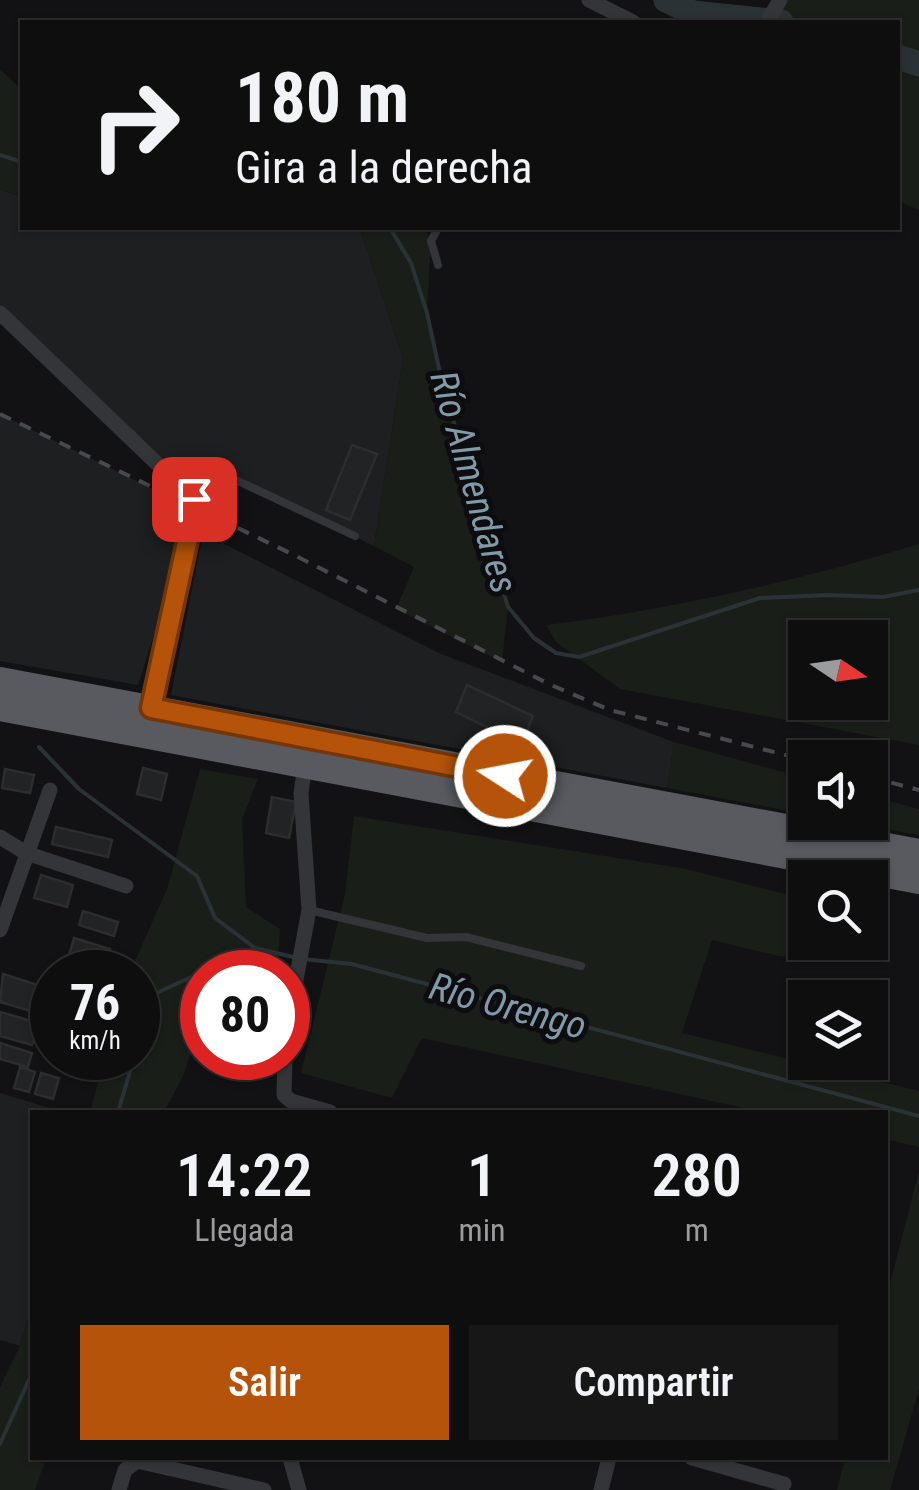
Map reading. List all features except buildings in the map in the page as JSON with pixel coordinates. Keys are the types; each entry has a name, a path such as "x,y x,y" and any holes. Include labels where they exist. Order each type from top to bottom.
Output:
{"highway":[{"path":"0,681 919,853"},
{"path":"0,706 919,880"}],"street":[{"path":"589,0 629,20"},
{"path":"0,313 194,499 151,708"},
{"path":"302,950 310,910 301,793 305,765"},
{"path":"0,930 50,790"},
{"path":"0,837 26,853 126,886"},
{"path":"284,1080 284,1095 291,1102 322,1110"},
{"path":"291,1460 299,1490"},
{"path":"601,1490 608,1460"},
{"path":"699,1460 784,1484"},
{"path":"119,1490 124,1470 137,1461 264,1490"}],"lane":[{"path":"437,230 431,241 438,266"},
{"path":"194,499 238,481 355,536"},
{"path":"310,910 427,938 466,937 581,966"}],"shaded area":[{"path":"780,0 919,0 919,210 900,202 900,20 768,20"},
{"path":"0,69 20,88 20,196 0,189"},
{"path":"0,189 20,196 20,230 361,230 403,359 374,546 238,481 194,499 0,313"},
{"path":"361,230 425,230 431,241 427,313 442,382 508,607 502,662 396,609 414,567 374,546 403,359"},
{"path":"0,414 194,509 138,685 0,661"},
{"path":"203,533 441,654 674,742 667,788 171,695"},
{"path":"919,544 919,745 620,689 556,642 546,625 688,602 781,582"},
{"path":"674,742 788,773 788,811 667,788"},
{"path":"200,769 258,779 242,819 246,907 280,929 279,950 180,950 181,1080 165,1110 91,1110 99,1080 160,1080 160,950 140,950 167,889"},
{"path":"888,801 919,809 919,835 888,830"},
{"path":"354,816 686,869 788,895 788,957 712,940 682,1033 788,1059 788,1080 874,1080 919,1091 919,1147 888,1140 888,1110 753,1110 422,1038 392,1098 310,1075 310,1036 345,894"},
{"path":"0,1093 56,1110 30,1110 30,1311 20,1346 0,1340"},
{"path":"919,1171 919,1389 890,1490 837,1490 844,1460 888,1460 888,1291"},
{"path":"30,1311 30,1460 45,1460 35,1490 0,1490 0,1387 20,1346"}],"waterway":[{"path":"666,0 693,13 761,20"},
{"path":"900,58 919,64"},
{"name":"Río Almendares","path":"0,155 20,161"},
{"name":"Río Almendares","path":"391,230 411,263 427,313 442,382 508,607 534,638 556,653 579,657 760,598 883,597 919,590"},
{"path":"39,747 79,789 197,876 215,918 255,948"},
{"name":"Río Orengo","path":"251,950 263,950"},
{"name":"Río Orengo","path":"310,960 352,964 919,1116"},
{"name":"Río Orengo","path":"160,991 180,982"},
{"name":"Río Orengo","path":"119,1110 127,1080"},
{"name":"Río Orengo","path":"0,1444 30,1377"}],"railway":[{"path":"0,414 292,554 551,685 610,710 788,756"},
{"path":"888,782 919,790"}],"route":[{"path":"194,499 151,708 505,776"}]}
